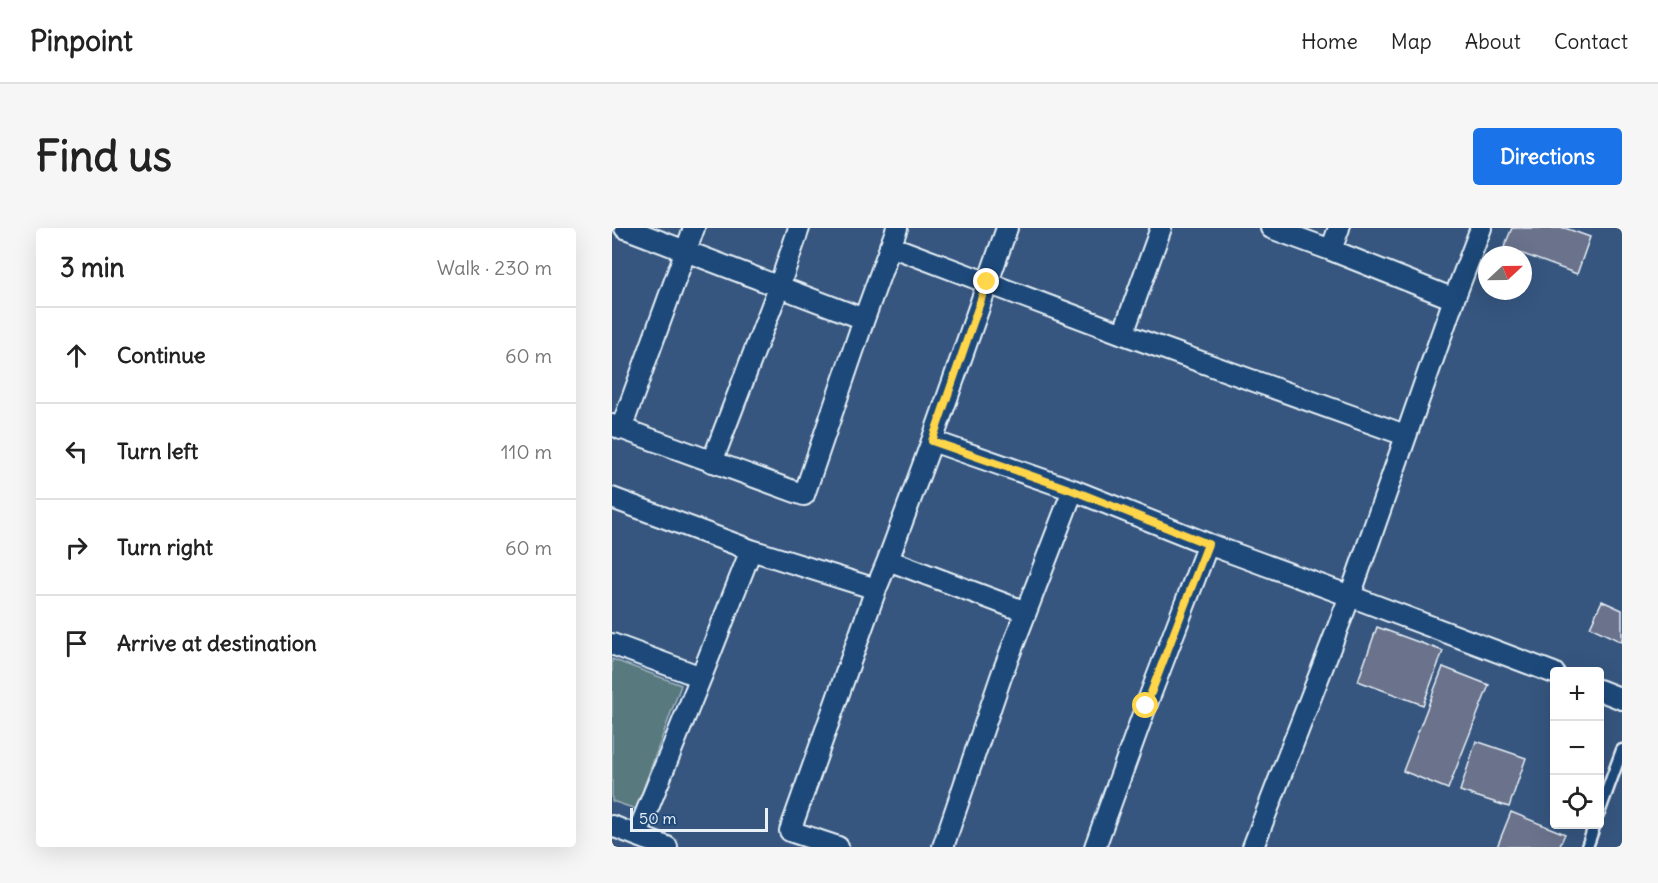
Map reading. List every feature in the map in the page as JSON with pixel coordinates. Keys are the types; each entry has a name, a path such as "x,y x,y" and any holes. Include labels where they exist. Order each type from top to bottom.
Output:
{"street":[{"path":"625,228 864,319"},
{"path":"694,228 616,427 804,495 893,237 987,282 1123,334 1405,435"},
{"path":"712,462 800,228"},
{"path":"837,847 787,839 1007,228"},
{"path":"1123,334 1161,228"},
{"path":"1271,228 1454,299"},
{"path":"1331,250 1339,228"},
{"path":"1253,847 1350,596 1405,435 1481,228"},
{"path":"932,441 1072,490 1208,544 1550,671"},
{"path":"943,847 1002,674 1072,490"},
{"path":"612,498 751,550 876,589"},
{"path":"1095,847 1208,544"},
{"path":"637,835 751,550"},
{"path":"888,560 1026,612"},
{"path":"612,644 701,677"},
{"path":"1604,692 1622,699"},
{"path":"612,826 668,847"}],"lane":[{"path":"1604,799 1622,750"},
{"path":"1587,847 1594,829"}],"green space":[{"path":"612,659 681,685 636,809 612,801"}],"building":[{"path":"1512,228 1565,228 1590,237 1577,274 1532,257 1532,246 1504,246"},
{"path":"1602,601 1622,610 1622,642 1590,627"},
{"path":"1377,627 1443,651 1423,705 1358,681"},
{"path":"1443,667 1489,685 1448,789 1403,771"},
{"path":"1476,741 1526,758 1509,807 1460,791"},
{"path":"1511,812 1565,834 1559,847 1497,847"}],"route":[{"path":"987,282 932,441 1072,490 1208,544 1146,706"}]}
